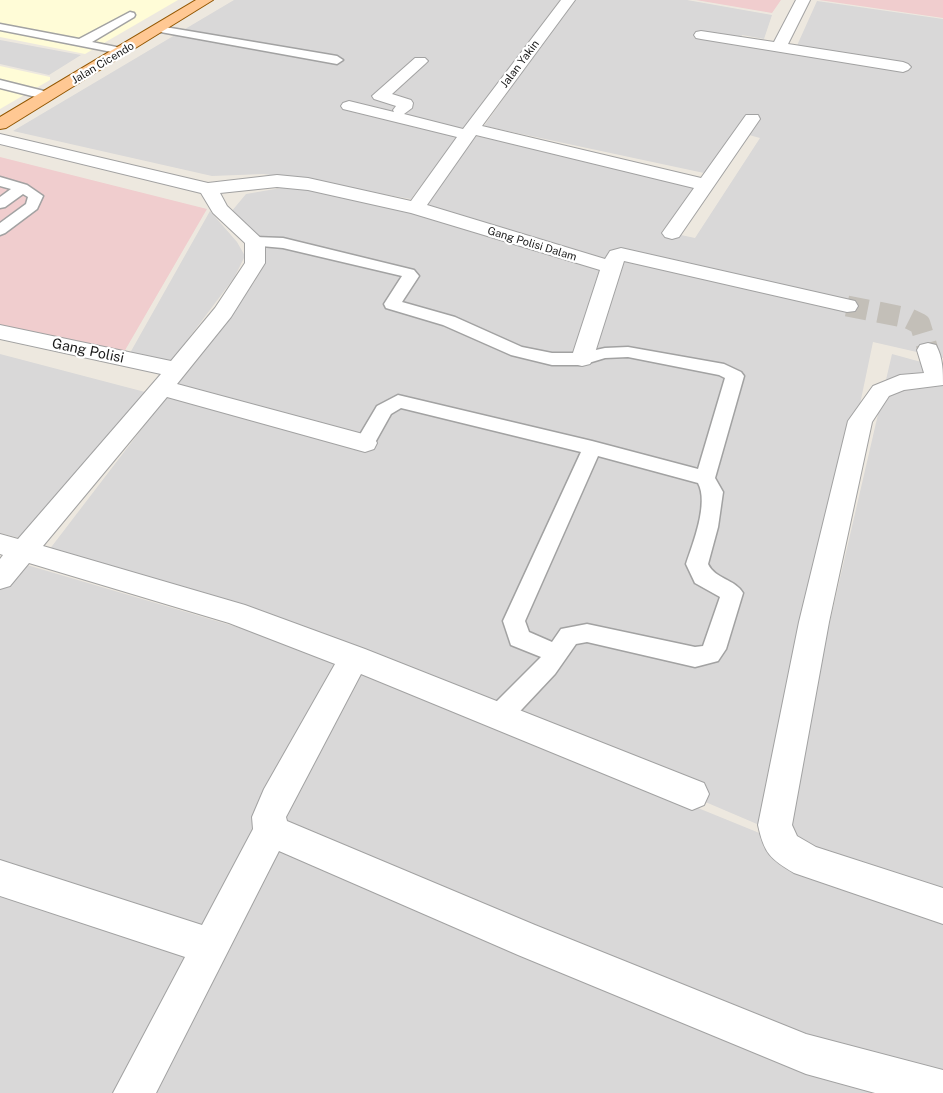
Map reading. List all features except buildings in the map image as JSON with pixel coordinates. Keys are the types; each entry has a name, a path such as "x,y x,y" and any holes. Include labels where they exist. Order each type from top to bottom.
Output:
{"main road":[{"name":"Jalan Cicendo","path":"0,124 206,0"}],"street":[{"name":"Jalan Yakin","path":"416,208 469,132 568,0"},
{"path":"779,47 803,0"},
{"path":"701,34 904,68"},
{"path":"394,117 406,105 405,103 380,96 420,61"},
{"path":"349,106 706,185"},
{"path":"672,233 752,119"},
{"path":"0,139 208,189 220,208 255,242 255,263 223,312 169,379 11,548 0,578"},
{"name":"Gang Polisi Dalam","path":"208,189 278,181 308,184 416,208 611,268"},
{"path":"582,359 611,268 617,255 621,254 847,306"},
{"name":"Gang Polisi","path":"0,332 169,379 365,443"},
{"path":"936,369 881,391 860,421 814,622 775,825 778,837 785,848 807,861 943,906"},
{"path":"11,548 235,613 354,658 692,794"},
{"path":"134,1093 271,831 269,817 276,800 354,658"},
{"path":"271,831 531,942 806,1054 943,1091"},
{"path":"0,878 211,947"}],"lane":[{"path":"81,44 130,15"},
{"path":"0,27 122,51"},
{"path":"159,29 337,60"},
{"path":"0,84 48,96"},
{"path":"0,181 22,188 36,196 32,206 0,230"},
{"path":"0,204 22,188"},
{"path":"255,242 283,243 408,272 411,276 392,304 398,307 421,311 449,321 480,336 517,350 552,359 582,359 605,353 628,352 724,370 735,376 705,478"},
{"path":"365,443 384,410 398,401 592,448 705,478 713,492 708,527 697,564 703,577 732,593 714,649 710,654 695,658 587,633 570,636 555,653 547,667 499,716"},
{"path":"555,653 519,638 514,621 592,448"}],"shaded area":[{"path":"0,0 178,0 85,54 0,37"},
{"path":"234,0 560,0 411,199 264,174 212,176 13,131"},
{"path":"573,0 687,0 772,15 764,39 742,35 740,40 795,50 817,1 943,19 943,358 873,342 771,830 429,684 49,550 255,281 264,249 231,212 246,194 304,184 415,207 427,197 476,136 702,185 662,231 695,238 760,138 738,132 704,173 484,126"},
{"path":"696,0 781,0 772,13"},
{"path":"819,0 943,0 943,18"},
{"path":"0,40 81,55 49,75 0,64"},
{"path":"0,66 50,77 50,80 0,109"},
{"path":"0,157 207,209 124,352 0,325"},
{"path":"210,211 237,242 245,256 234,278 170,363 130,353"},
{"path":"0,354 145,392 23,539 0,533"},
{"path":"892,354 943,368 943,1093 0,1093 0,557 298,645 779,841"}],"tunnel":[{"path":"847,306 908,318 920,324 928,350"}]}
